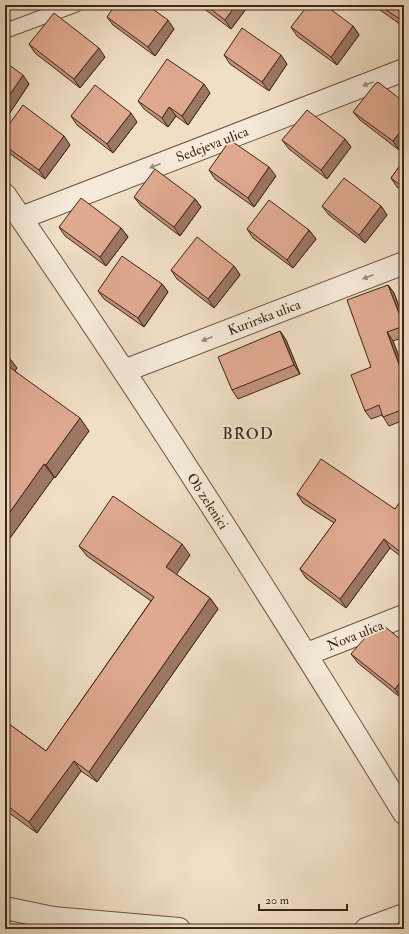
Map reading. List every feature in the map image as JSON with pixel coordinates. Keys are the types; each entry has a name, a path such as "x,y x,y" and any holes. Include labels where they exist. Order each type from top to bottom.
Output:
{"street":[{"name":"Sedejeva ulica","path":"21,218 404,70"},
{"name":"Ob zelenici","path":"5,195 124,371 307,654 404,813"},
{"name":"Kurirska ulica","path":"124,371 404,263"},
{"name":"Nova ulica","path":"307,654 404,616"},
{"path":"5,908 51,923 179,929"},
{"path":"366,929 404,915"}],"lane":[{"path":"5,31 75,5"}],"building":[{"path":"115,5 147,5 168,20 148,47 107,17"},
{"path":"205,5 236,5 225,20"},
{"path":"308,5 325,5 353,26 331,57 291,27"},
{"path":"379,5 404,5 404,22"},
{"path":"54,13 99,48 74,79 29,44"},
{"path":"242,28 281,55 262,82 224,55"},
{"path":"167,59 204,84 182,116 169,107 162,118 138,101"},
{"path":"5,62 23,75 5,102"},
{"path":"378,82 404,102 404,127 393,141 353,112"},
{"path":"95,85 131,113 107,144 71,116"},
{"path":"23,105 64,136 39,170 5,146 5,130"},
{"path":"307,110 345,139 321,170 282,140"},
{"path":"230,140 269,167 248,198 209,170"},
{"path":"404,160 404,188 391,178"},
{"path":"155,169 195,199 174,227 134,197"},
{"path":"344,178 381,206 359,235 322,206"},
{"path":"81,198 121,228 100,257 59,227"},
{"path":"269,200 309,230 287,260 247,229"},
{"path":"197,237 234,266 208,299 171,270"},
{"path":"122,256 162,284 138,318 98,291"},
{"path":"388,285 404,326 387,332 404,375 404,409 383,417 379,405 365,411 351,375 371,367 347,300"},
{"path":"280,331 294,365 232,390 218,357"},
{"path":"5,364 80,418 46,465 44,464 5,519"},
{"path":"321,459 395,509 399,503 404,507 404,555 384,539 340,599 300,569 336,520 297,494"},
{"path":"113,496 182,544 166,567 210,598 89,772 74,761 29,822 5,804 5,721 46,751 154,597 79,546"},
{"path":"384,626 404,642 404,677 395,689 351,654 370,632"},
{"path":"402,918 404,920 404,929 394,929"}],"district":[{"name":"BROD","path":"248,433"}]}
